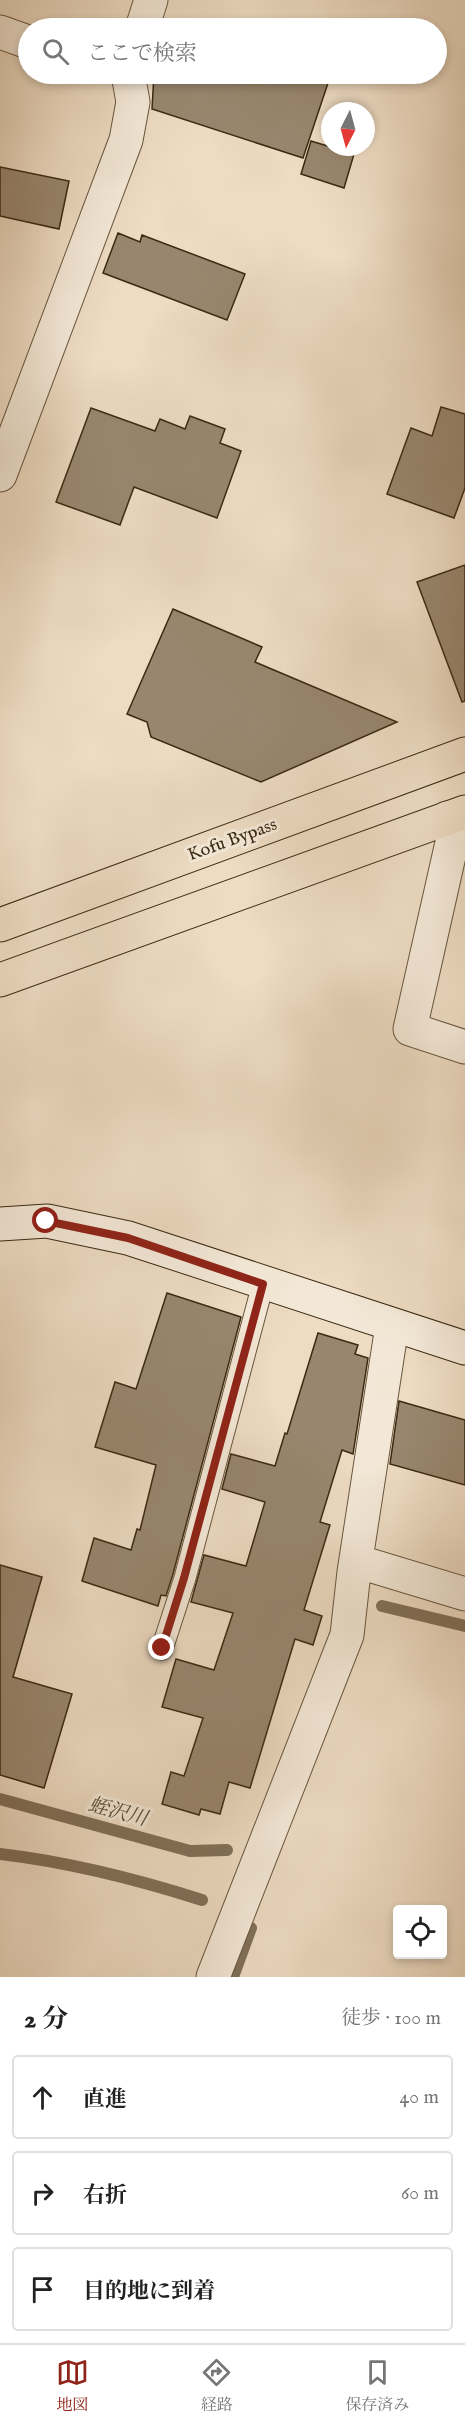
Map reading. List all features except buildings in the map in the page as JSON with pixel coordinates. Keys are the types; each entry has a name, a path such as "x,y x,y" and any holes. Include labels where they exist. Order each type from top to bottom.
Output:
{"highway":[{"name":"Kofu Bypass","path":"0,925 465,754"},
{"path":"0,980 456,815"}],"street":[{"path":"145,18 151,0"},
{"path":"0,32 18,38"},
{"path":"0,475 126,140 133,102 129,84"},
{"path":"456,815 453,838 410,1029 465,1047"},
{"path":"0,1224 46,1221 128,1238 263,1284 465,1348"},
{"path":"213,1977 347,1635 392,1326"},
{"path":"356,1561 465,1594"}],"lane":[{"path":"162,1648 188,1567 263,1284"}],"waterway":[{"name":"蛭沢川","path":"382,1606 465,1626"},
{"name":"蛭沢川","path":"0,1799 190,1851 227,1850"},
{"path":"0,1854 102,1872 202,1900"},
{"path":"233,1977 251,1928"}],"route":[{"path":"46,1221 128,1238 263,1284 184,1578 162,1648"}]}
